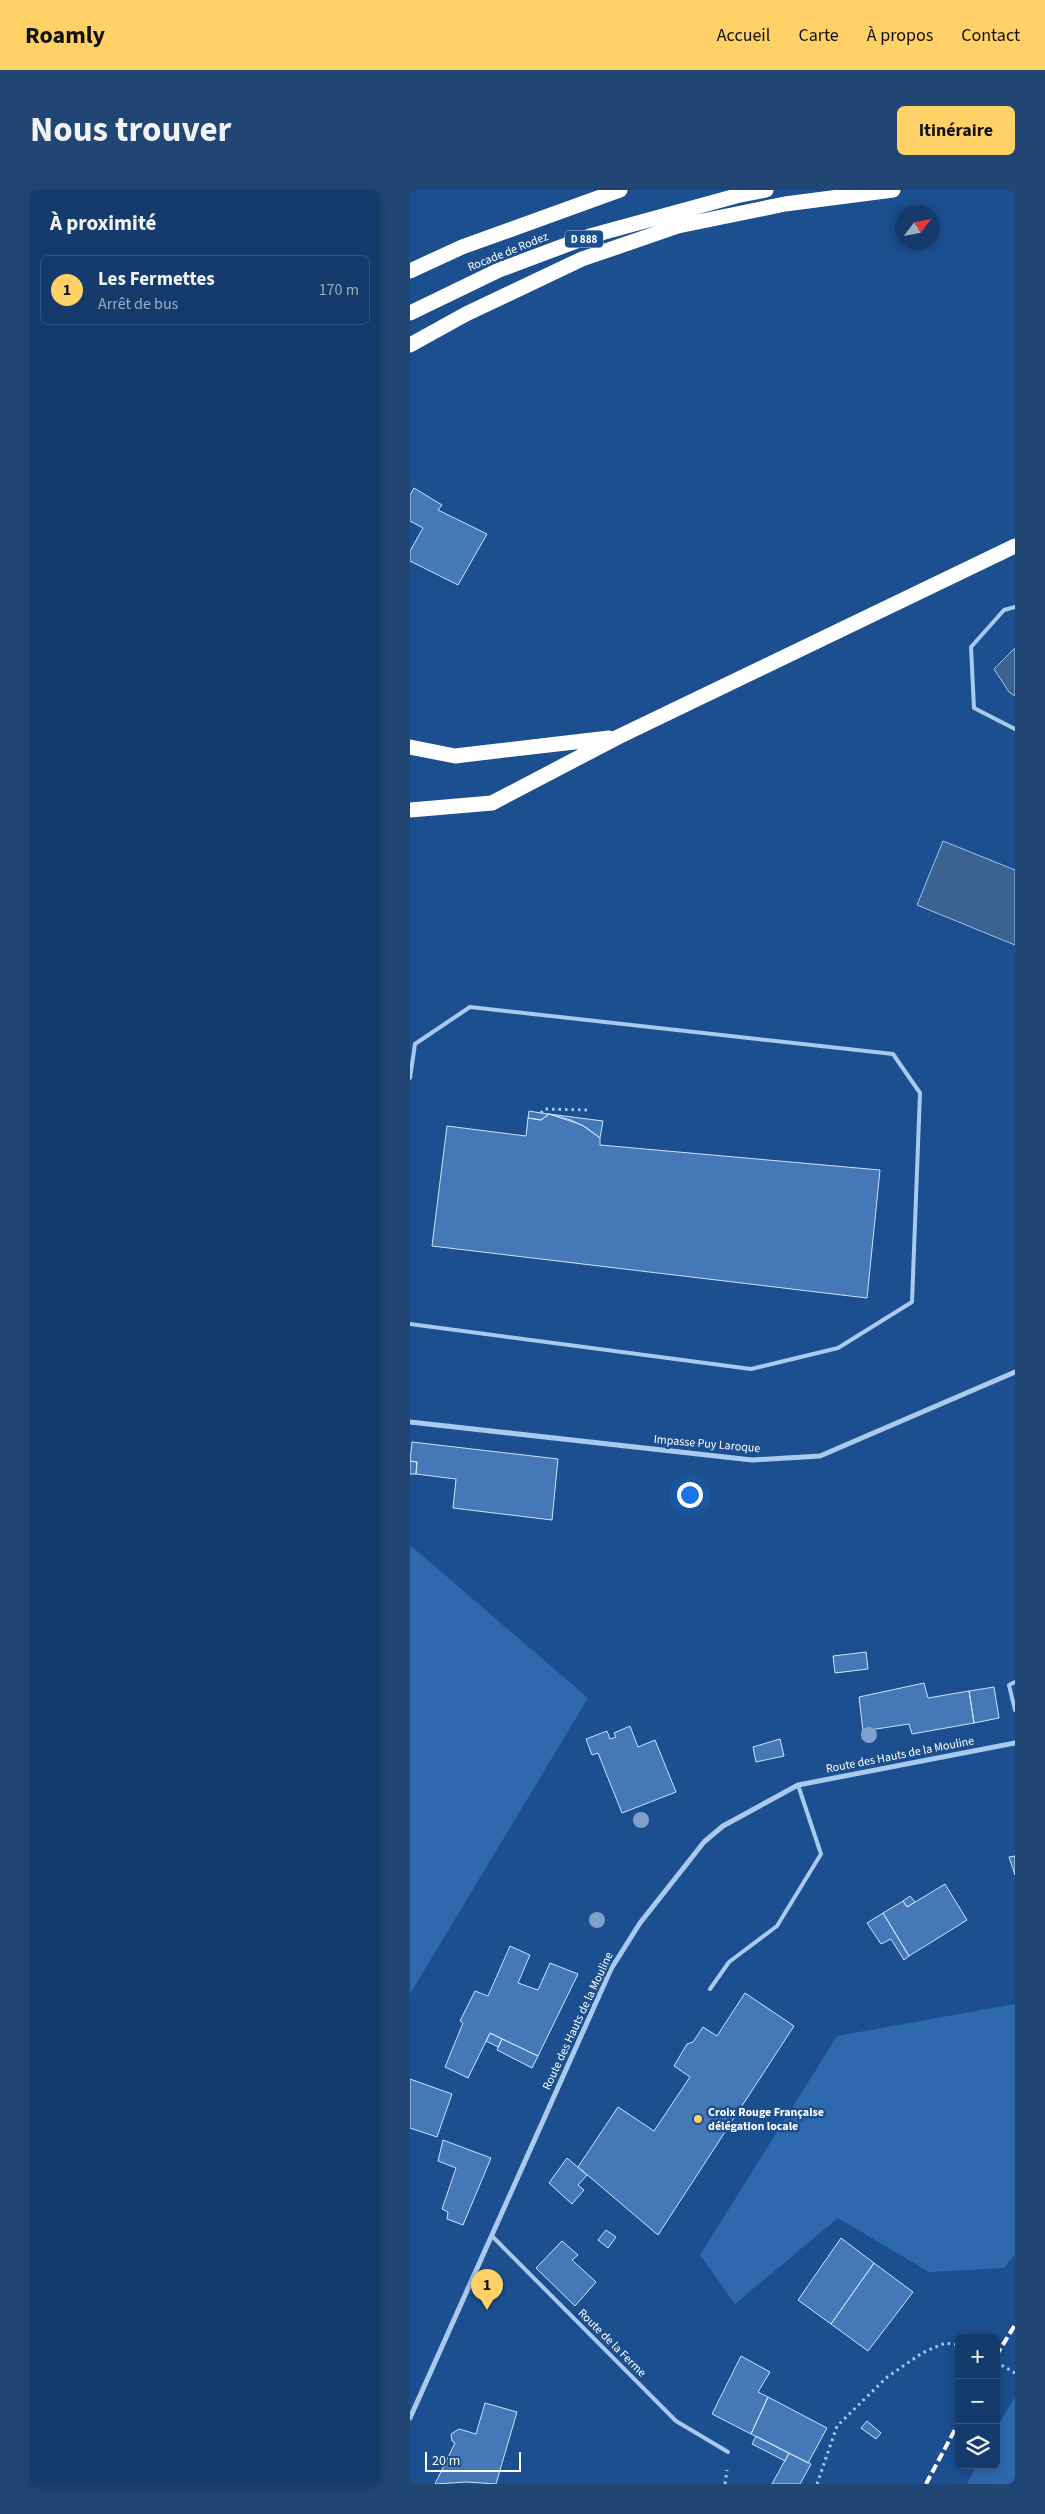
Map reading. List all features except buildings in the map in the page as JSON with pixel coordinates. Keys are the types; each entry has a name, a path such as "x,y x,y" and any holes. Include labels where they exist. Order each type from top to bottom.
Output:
{"highway":[{"name":"Rocade de Rodez","path":"410,271 462,247 620,190"},
{"name":"Rocade de Rodez","path":"410,313 499,270 590,236 736,196 766,190"},
{"path":"410,345 466,314 582,259 678,226 785,204 894,190"},
{"path":"410,810 492,803 618,737 1015,546"},
{"path":"410,747 455,756 618,737"}],"street":[{"name":"Impasse Puy Laroque","path":"410,1422 752,1460 820,1456 1015,1372"},
{"name":"Route des Hauts de la Mouline","path":"410,2418 611,1969 640,1923 704,1842 723,1826 798,1785 1015,1743"}],"lane":[{"path":"1015,607 1004,610 971,647 974,708 1015,728"},
{"path":"410,1078 414,1044 470,1008 893,1054 920,1093 912,1302 838,1348 751,1369 410,1324"},
{"path":"1015,1682 1009,1685 1015,1710"},
{"path":"710,1989 729,1962 777,1926 821,1854 798,1785"},
{"name":"Route de la Ferme","path":"492,2236 676,2421 728,2452"}],"path":[{"path":"541,1113 544,1109 589,1110"},
{"path":"816,2484 837,2426 886,2378 922,2353 945,2343 955,2344"},
{"path":"1000,2364 1015,2373"}],"shaded area":[{"path":"1015,648 1015,696 1009,692 994,669"},
{"path":"943,841 1015,870 1015,945 917,905"},
{"path":"410,1545 588,1698 410,1994"},
{"path":"1015,2004 1015,2254 1004,2268 929,2272 838,2218 735,2304 700,2255 837,2036"},
{"path":"1015,2397 1015,2484 967,2484 975,2469 1000,2469 1000,2422"}],"railway":[{"path":"1000,2349 1015,2325"},
{"path":"926,2484 958,2424"}],"place":[{"name":"Croix Rouge Française délégation locale","path":"698,2119"},
{"name":"Les Fermettes","path":"487,2310"}]}
